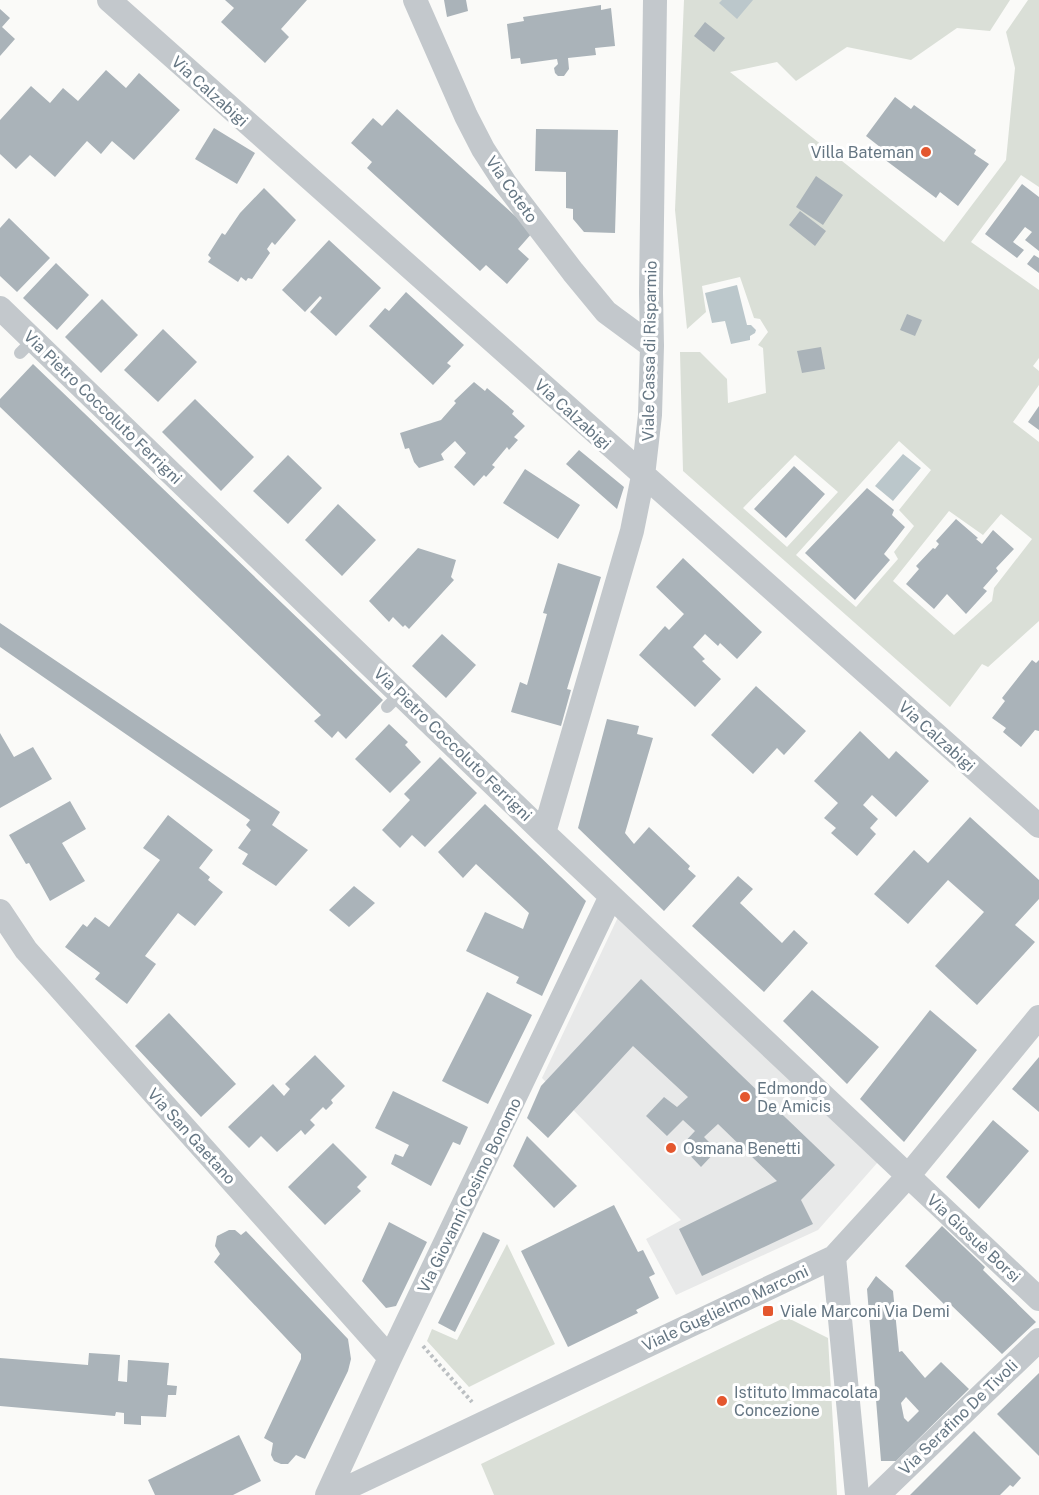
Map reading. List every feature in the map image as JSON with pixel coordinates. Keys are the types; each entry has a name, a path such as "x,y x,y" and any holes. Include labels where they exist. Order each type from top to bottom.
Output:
{"street":[{"name":"Via Calzabigi","path":"109,0 1039,826"},
{"name":"Via Coteto","path":"415,0 466,116 483,149 505,183 606,312 652,346"},
{"name":"Viale Cassa di Risparmio","path":"544,832 632,531 644,477 650,415 652,346 655,0"},
{"name":"Via Pietro Coccoluto Ferrigni","path":"0,309 26,346 394,700 544,832 908,1176"},
{"name":"Via Giovanni Cosimo Bonomo","path":"327,1495 611,896"},
{"name":"Via San Gaetano","path":"0,911 26,950 390,1358"},
{"name":"Viale Guglielmo Marconi","path":"332,1495 834,1257 908,1176 1039,1017"},
{"name":"Via Giosuè Borsi","path":"908,1176 1039,1299"},
{"path":"834,1257 857,1495"},
{"name":"Via Serafino De Tivoli","path":"879,1495 1039,1340"}],"path":[{"path":"406,1326 488,1421"}],"shaded area":[{"path":"684,0 1010,0 990,31 957,28 911,60 847,47 796,81 777,62 730,72 944,242 1006,160 1015,68 1006,32 1028,0 1039,0 1039,187 1021,175 971,242 1039,290 1039,358 1033,366 1039,371 1039,385 1013,422 1039,442 1039,621 988,667 982,664 950,707 683,471 680,352 700,352 727,379 728,403 766,393 763,348 758,345 768,332 760,319 754,318 740,277 702,286 706,312 687,329 675,210","holes":["899,441 931,470 899,510 914,526 894,552 898,559 856,607 796,555","795,455 838,492 787,547 743,508","949,511 983,535 1001,514 1032,539 994,588 992,601 954,635 893,581"]},
{"path":"722,0 753,0 737,19 719,3"},
{"path":"737,285 747,325 751,325 756,330 750,336 750,340 731,344 725,321 712,323 705,293"},
{"path":"903,454 921,468 893,501 875,486"},
{"name":"Edmondo De Amicis","path":"619,915 878,1162 818,1230 676,1295 646,1239 681,1220 542,1078"},
{"path":"507,1244 555,1344 469,1387 427,1341 432,1329 457,1340"},
{"name":"Istituto Immacolata Concezione","path":"786,1317 828,1338 837,1495 494,1495 481,1464"}],"building":[{"path":"225,0 307,0 281,29 289,37 265,63 221,22 234,8"},
{"path":"444,0 466,0 468,11 447,17"},
{"path":"601,5 601,10 611,8 615,46 595,48 596,55 568,58 569,69 564,76 558,76 555,73 557,59 521,64 520,58 511,59 507,24 524,21 523,17"},
{"path":"0,9 10,18 2,27 15,39 0,56"},
{"path":"705,22 725,38 714,52 694,36"},
{"path":"106,70 126,88 139,73 180,110 134,160 112,141 101,154 87,141 55,177 30,155 16,169 0,154 0,120 31,86 50,103 63,88 78,101"},
{"name":"Villa Bateman","path":"895,97 911,109 914,105 976,150 974,154 989,164 958,206 940,192 936,198 876,153 880,147 866,136"},
{"path":"397,109 533,232 518,249 529,259 507,284 486,265 480,271 367,168 372,162 351,143 373,118 382,126"},
{"path":"214,128 255,153 237,184 195,159"},
{"path":"536,129 618,130 615,233 584,232 573,219 573,209 566,208 566,172 535,171"},
{"path":"816,176 843,195 823,225 796,207"},
{"path":"1022,184 1039,197 1039,251 1025,240 1032,232 1025,227 1013,242 1024,250 1017,258 985,234"},
{"path":"264,188 296,220 275,245 272,242 267,249 270,253 252,279 248,278 246,281 241,277 238,282 208,262 211,258 208,255 222,233 225,235 240,213"},
{"path":"800,211 826,231 815,246 789,225"},
{"path":"9,218 50,258 17,292 0,276 0,228"},
{"path":"329,240 381,288 336,336 310,312 322,298 320,296 305,312 282,290"},
{"path":"1034,255 1039,258 1039,273 1027,264"},
{"path":"56,263 89,295 57,330 23,298"},
{"path":"406,292 464,345 447,363 451,366 433,385 369,326 385,308 389,311"},
{"path":"102,299 138,335 101,373 65,337"},
{"path":"907,314 922,320 915,336 900,330"},
{"path":"163,329 197,362 158,402 124,370"},
{"path":"821,347 825,369 802,373 797,351"},
{"path":"33,364 383,700 346,739 338,731 332,738 314,721 321,715 0,407 0,399"},
{"path":"474,382 485,391 487,388 514,411 512,414 525,426 514,437 518,440 509,450 507,447 492,465 495,467 474,486 454,467 466,453 455,441 441,454 444,460 419,468 409,448 405,449 400,433 441,420 456,403 454,401"},
{"path":"195,399 254,457 221,491 162,432"},
{"path":"1039,406 1039,430 1028,422"},
{"path":"579,450 624,487 617,509 566,464"},
{"path":"288,455 322,488 288,524 253,491"},
{"path":"794,466 825,494 786,538 754,509"},
{"path":"525,469 580,505 558,539 503,503"},
{"path":"867,488 894,510 892,515 905,527 884,554 890,560 855,600 805,553"},
{"path":"338,504 376,540 342,576 305,540"},
{"path":"956,519 982,544 993,530 1014,549 996,568 998,571 983,588 987,591 966,614 947,594 934,609 906,584 919,569 916,566 933,548 935,549 939,544 936,541"},
{"path":"418,548 456,560 451,577 454,580 409,629 405,625 403,627 393,617 389,622 369,601"},
{"path":"683,558 762,632 737,659 720,643 718,646 705,634 693,647 705,659 702,661 721,679 695,707 639,655 665,626 669,630 684,614 656,587"},
{"path":"558,563 601,577 567,689 571,690 561,726 511,712 520,682 527,685 547,614 543,613"},
{"path":"0,623 280,812 272,825 308,850 276,886 242,864 248,854 238,848 251,830 246,825 250,820 0,647"},
{"path":"442,634 476,665 446,698 412,666"},
{"path":"1032,660 1036,663 1039,660 1039,731 1035,730 1021,747 1003,732 1006,728 992,718 1005,701 1002,698"},
{"path":"756,686 806,731 784,755 777,748 753,774 711,735"},
{"path":"607,719 639,726 637,734 653,738 625,833 634,844 649,827 690,866 688,869 696,876 664,911 578,828"},
{"path":"389,724 408,742 405,745 421,762 390,793 355,759"},
{"path":"860,731 889,759 896,751 929,781 896,817 872,795 863,805 878,819 870,828 876,834 857,856 831,833 836,828 824,818 838,803 814,781"},
{"path":"0,733 14,757 33,747 52,779 0,808"},
{"path":"440,757 477,793 425,847 412,835 400,848 382,830 410,800 404,794"},
{"path":"70,801 86,829 62,843 85,881 50,901 29,863 26,864 9,835"},
{"path":"485,804 586,901 542,996 516,983 519,977 466,951 485,912 523,929 529,913 476,864 463,878 438,852"},
{"path":"168,815 213,850 199,868 210,877 208,880 223,892 195,926 178,913 145,956 156,964 127,1004 95,979 100,973 65,947 83,924 87,927 95,917 109,927 160,860 143,848"},
{"path":"970,817 1039,880 1039,899 1015,925 1035,942 977,1005 935,966 984,912 948,880 908,924 874,894 914,850 928,863"},
{"path":"738,876 753,889 740,903 782,943 794,930 808,943 764,992 692,926"},
{"path":"354,886 375,903 349,927 329,910"},
{"path":"641,979 835,1165 801,1200 813,1224 702,1276 679,1229 777,1181 718,1124 704,1137 717,1150 701,1167 681,1146 695,1131 683,1120 667,1136 646,1116 664,1097 677,1107 688,1097 633,1046 548,1138 527,1118 541,1086"},
{"path":"812,990 879,1047 847,1084 783,1021"},
{"path":"487,992 532,1015 488,1104 442,1081"},
{"path":"930,1010 977,1050 904,1142 860,1099"},
{"path":"169,1013 236,1084 201,1117 135,1046"},
{"path":"315,1055 345,1086 331,1100 333,1103 326,1110 323,1107 310,1120 315,1125 305,1135 301,1130 277,1152 261,1136 249,1148 228,1127 273,1084 284,1096 290,1089 285,1084"},
{"path":"1039,1057 1039,1112 1012,1089"},
{"path":"393,1091 468,1127 460,1145 453,1142 431,1186 391,1164 395,1154 403,1157 409,1145 375,1128"},
{"path":"993,1120 1029,1151 979,1209 946,1177"},
{"path":"527,1136 577,1186 554,1208 513,1166"},
{"path":"333,1143 367,1177 357,1187 361,1191 325,1225 288,1187"},
{"path":"614,1205 638,1252 643,1250 655,1274 649,1277 659,1298 636,1310 638,1313 568,1347 521,1251"},
{"path":"389,1222 427,1242 396,1306 386,1308 362,1281"},
{"path":"942,1226 985,1267 983,1270 1036,1322 1002,1354 950,1304 947,1307 905,1266"},
{"path":"229,1230 235,1230 241,1235 246,1231 348,1339 351,1359 348,1371 305,1459 296,1455 288,1464 274,1461 271,1455 273,1443 264,1438 301,1359 301,1354 214,1262 220,1254 215,1246 217,1236"},
{"path":"483,1232 500,1240 455,1332 438,1323"},
{"path":"876,1276 893,1291 899,1352 902,1351 925,1378 941,1362 969,1389 896,1461 881,1461 867,1289","holes":["906,1397 919,1411 908,1422 904,1418 901,1403"]},
{"path":"89,1353 120,1355 118,1381 127,1382 128,1360 169,1363 167,1385 177,1386 176,1395 168,1395 166,1417 141,1416 141,1425 124,1424 124,1413 116,1412 115,1416 0,1406 0,1358 88,1365"},
{"path":"1039,1373 1039,1456 997,1414"},
{"path":"974,1431 1021,1478 1013,1487 1010,1485 1000,1495 910,1495"},
{"path":"239,1435 261,1481 233,1495 155,1495 148,1480"}],"place":[{"name":"Villa Bateman","path":"926,152"},
{"name":"Edmondo De Amicis","path":"745,1097"},
{"name":"Osmana Benetti","path":"671,1148"},
{"name":"Viale Marconi Via Demi","path":"768,1311"},
{"name":"Istituto Immacolata Concezione","path":"722,1401"}]}
